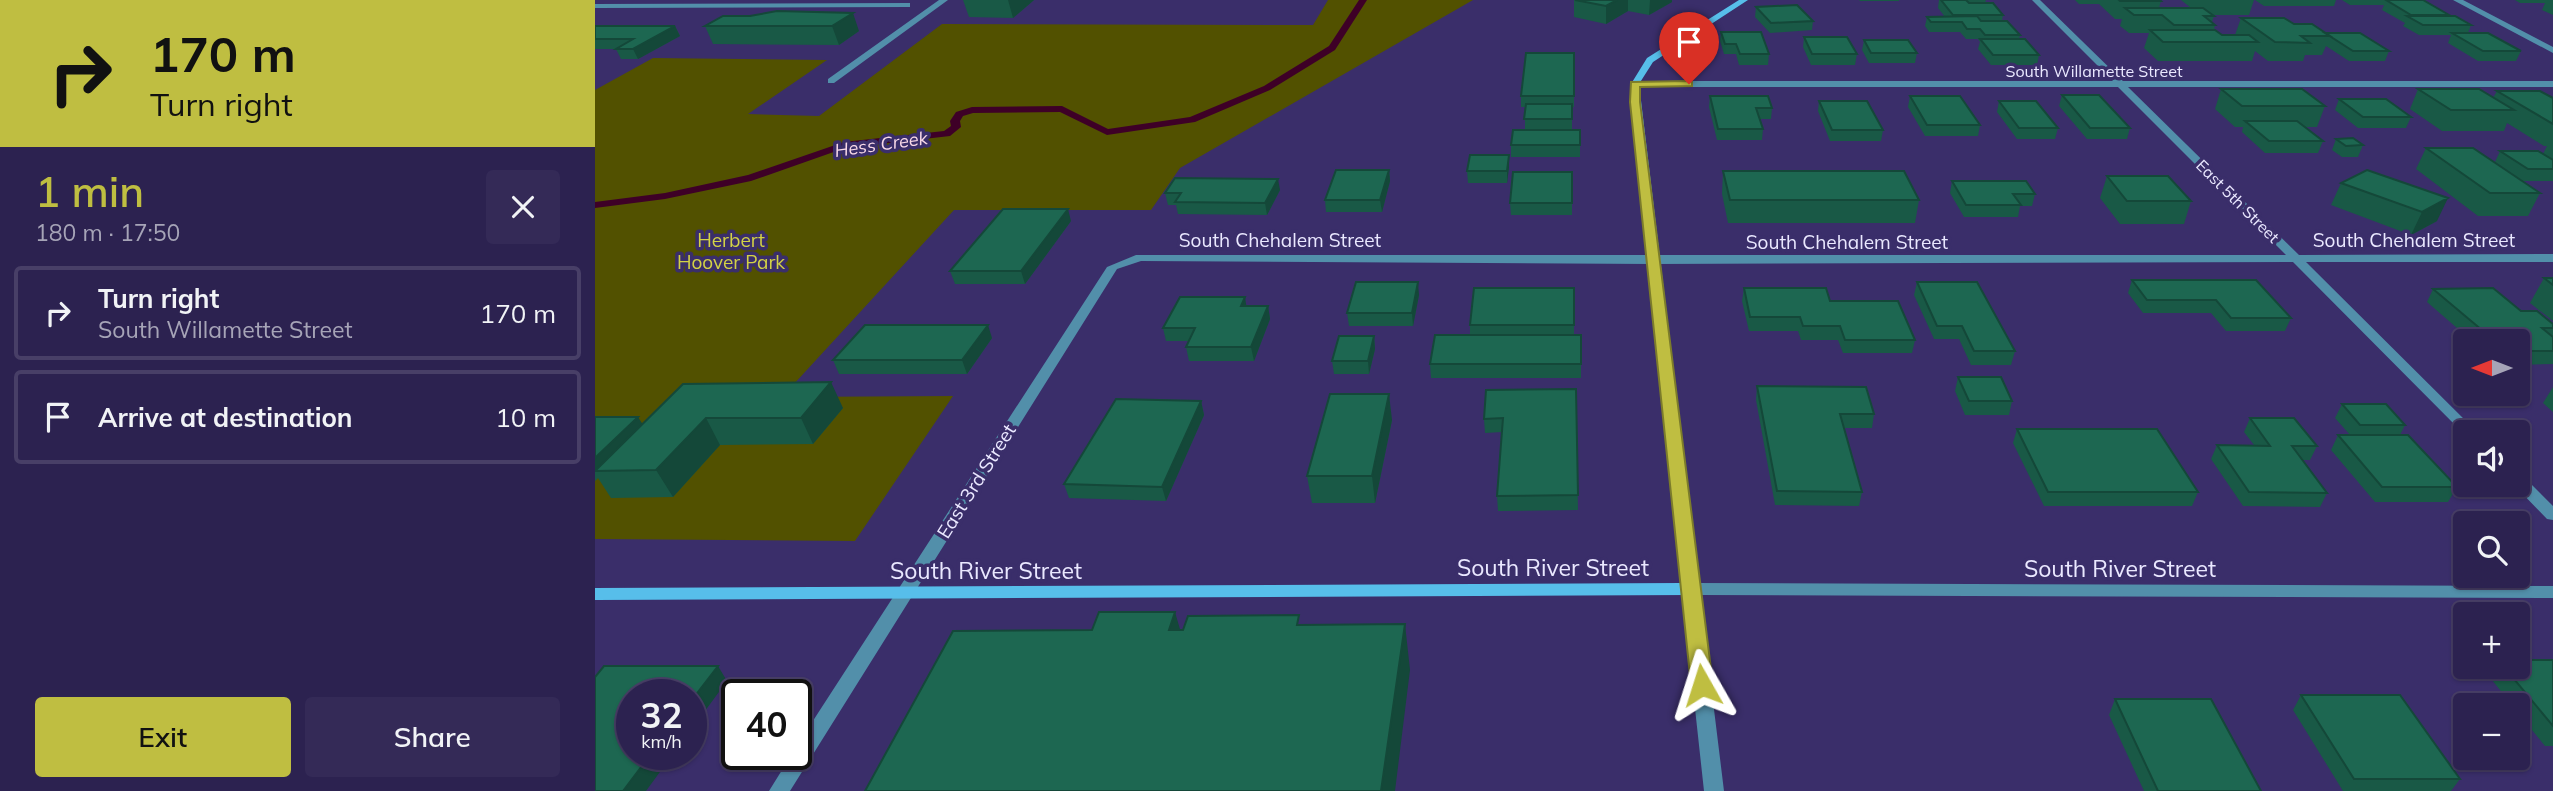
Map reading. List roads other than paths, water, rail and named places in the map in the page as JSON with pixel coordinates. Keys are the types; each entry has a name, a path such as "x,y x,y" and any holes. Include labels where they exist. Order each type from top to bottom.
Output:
{"main road":[{"path":"1691,589 1635,84 1650,60 1744,0"},
{"name":"South River Street","path":"595,594 1691,589"}],"street":[{"path":"831,80 944,0"},
{"name":"East 5th Street","path":"2036,0 2458,420"},
{"path":"2456,0 2553,50"},
{"path":"595,6 907,5"},
{"name":"South Willamette Street","path":"1635,84 2553,85"},
{"name":"South Chehalem Street","path":"1140,257 1653,260 2553,258"},
{"name":"East 3rd Street","path":"779,791 1113,267 1140,257"},
{"path":"2530,492 2553,515"},
{"path":"1691,589 1714,791"},
{"name":"South River Street","path":"1691,589 2553,592"}],"waterway":[{"name":"Hess Creek","path":"595,205 665,196 751,178 844,145 947,134 956,127 955,121 959,114 972,110 1062,109 1107,132 1192,120 1267,88 1332,48 1363,0"}],"park label":[{"name":"Herbert Hoover Park","path":"731,251"}]}
